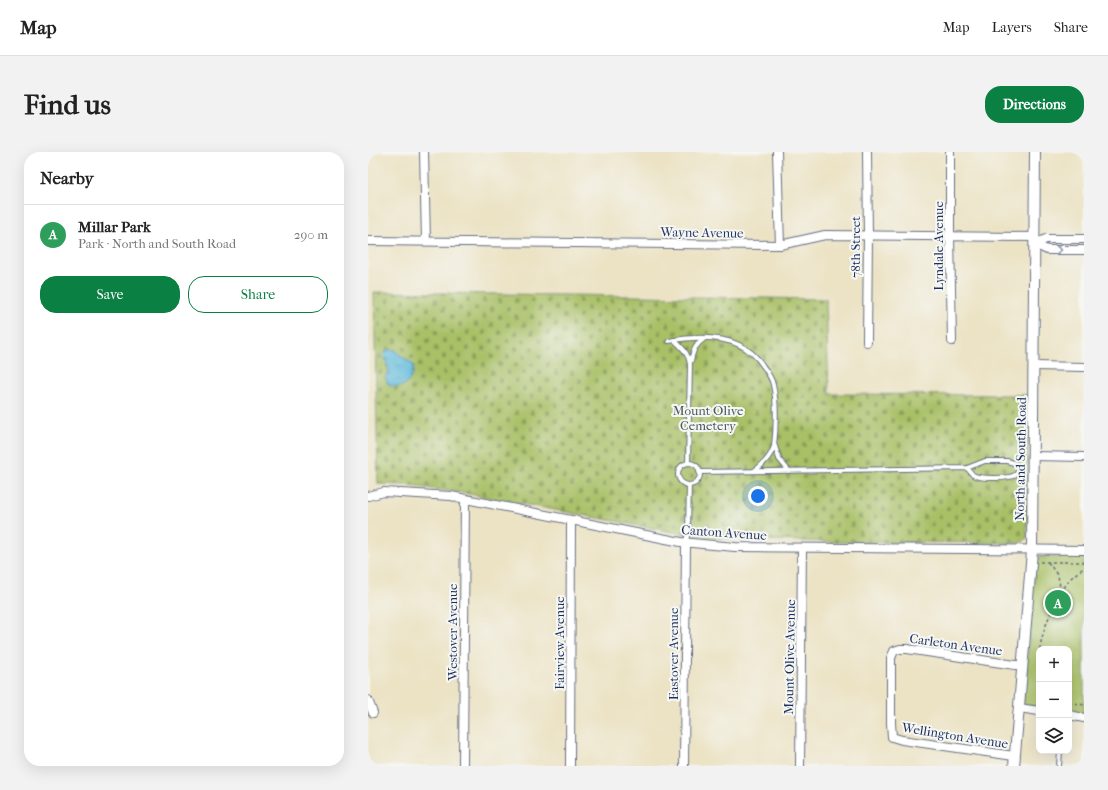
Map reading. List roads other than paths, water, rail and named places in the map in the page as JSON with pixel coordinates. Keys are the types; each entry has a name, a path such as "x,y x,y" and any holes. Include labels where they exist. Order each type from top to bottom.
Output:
{"street":[{"path":"424,152 426,241"},
{"path":"777,152 780,245"},
{"name":"78th Street","path":"867,152 867,342"},
{"name":"Lyndale Avenue","path":"950,152 952,340"},
{"name":"North and South Road","path":"1014,761 1032,551 1035,152"},
{"name":"Wayne Avenue","path":"368,240 780,245 825,234 950,236 1035,241 1046,239 1084,239"},
{"name":"Wayne Avenue","path":"1035,241 1047,250 1084,250"},
{"path":"1034,366 1084,367"},
{"path":"1033,456 1084,457"},
{"name":"Canton Avenue","path":"368,496 384,492 451,496 686,542 735,547 1032,551 1084,550"},
{"name":"Westover Avenue","path":"463,766 465,498"},
{"name":"Fairview Avenue","path":"570,766 571,520"},
{"name":"Eastover Avenue","path":"684,766 686,542"},
{"name":"Mount Olive Avenue","path":"800,766 802,548"},
{"name":"Carleton Avenue","path":"892,737 891,658 894,651 907,649 1022,666"},
{"path":"368,700 373,713"},
{"path":"1019,708 1036,711"},
{"path":"1072,716 1084,718"},
{"name":"Wellington Avenue","path":"892,737 1014,761"}],"lane":[{"path":"690,365 694,348 705,338"},
{"path":"669,341 705,338 721,339 732,342 752,352 760,360 770,375 775,394 774,446 768,459 754,471"},
{"path":"674,340 686,353 689,358 690,365 688,463"},
{"path":"774,446 779,459 789,471"},
{"path":"700,472 967,468 985,461 1007,461 1014,463 1018,467 1018,471 1016,475 1010,477 981,478 974,475 967,468"},
{"path":"688,463 696,465 700,472 700,476 696,482 689,485 682,483 677,474 682,465 688,463"},
{"path":"686,542 688,531 689,485"},
{"path":"1059,766 1060,754"}],"water":[{"path":"390,349 396,350 400,355 414,365 410,380 400,387 389,385 385,378 389,372 386,360 384,358 385,352"}],"place":[{"name":"Millar Park","path":"1058,603"}],"park label":[{"name":"Mount Olive Cemetery","path":"708,418"}]}
